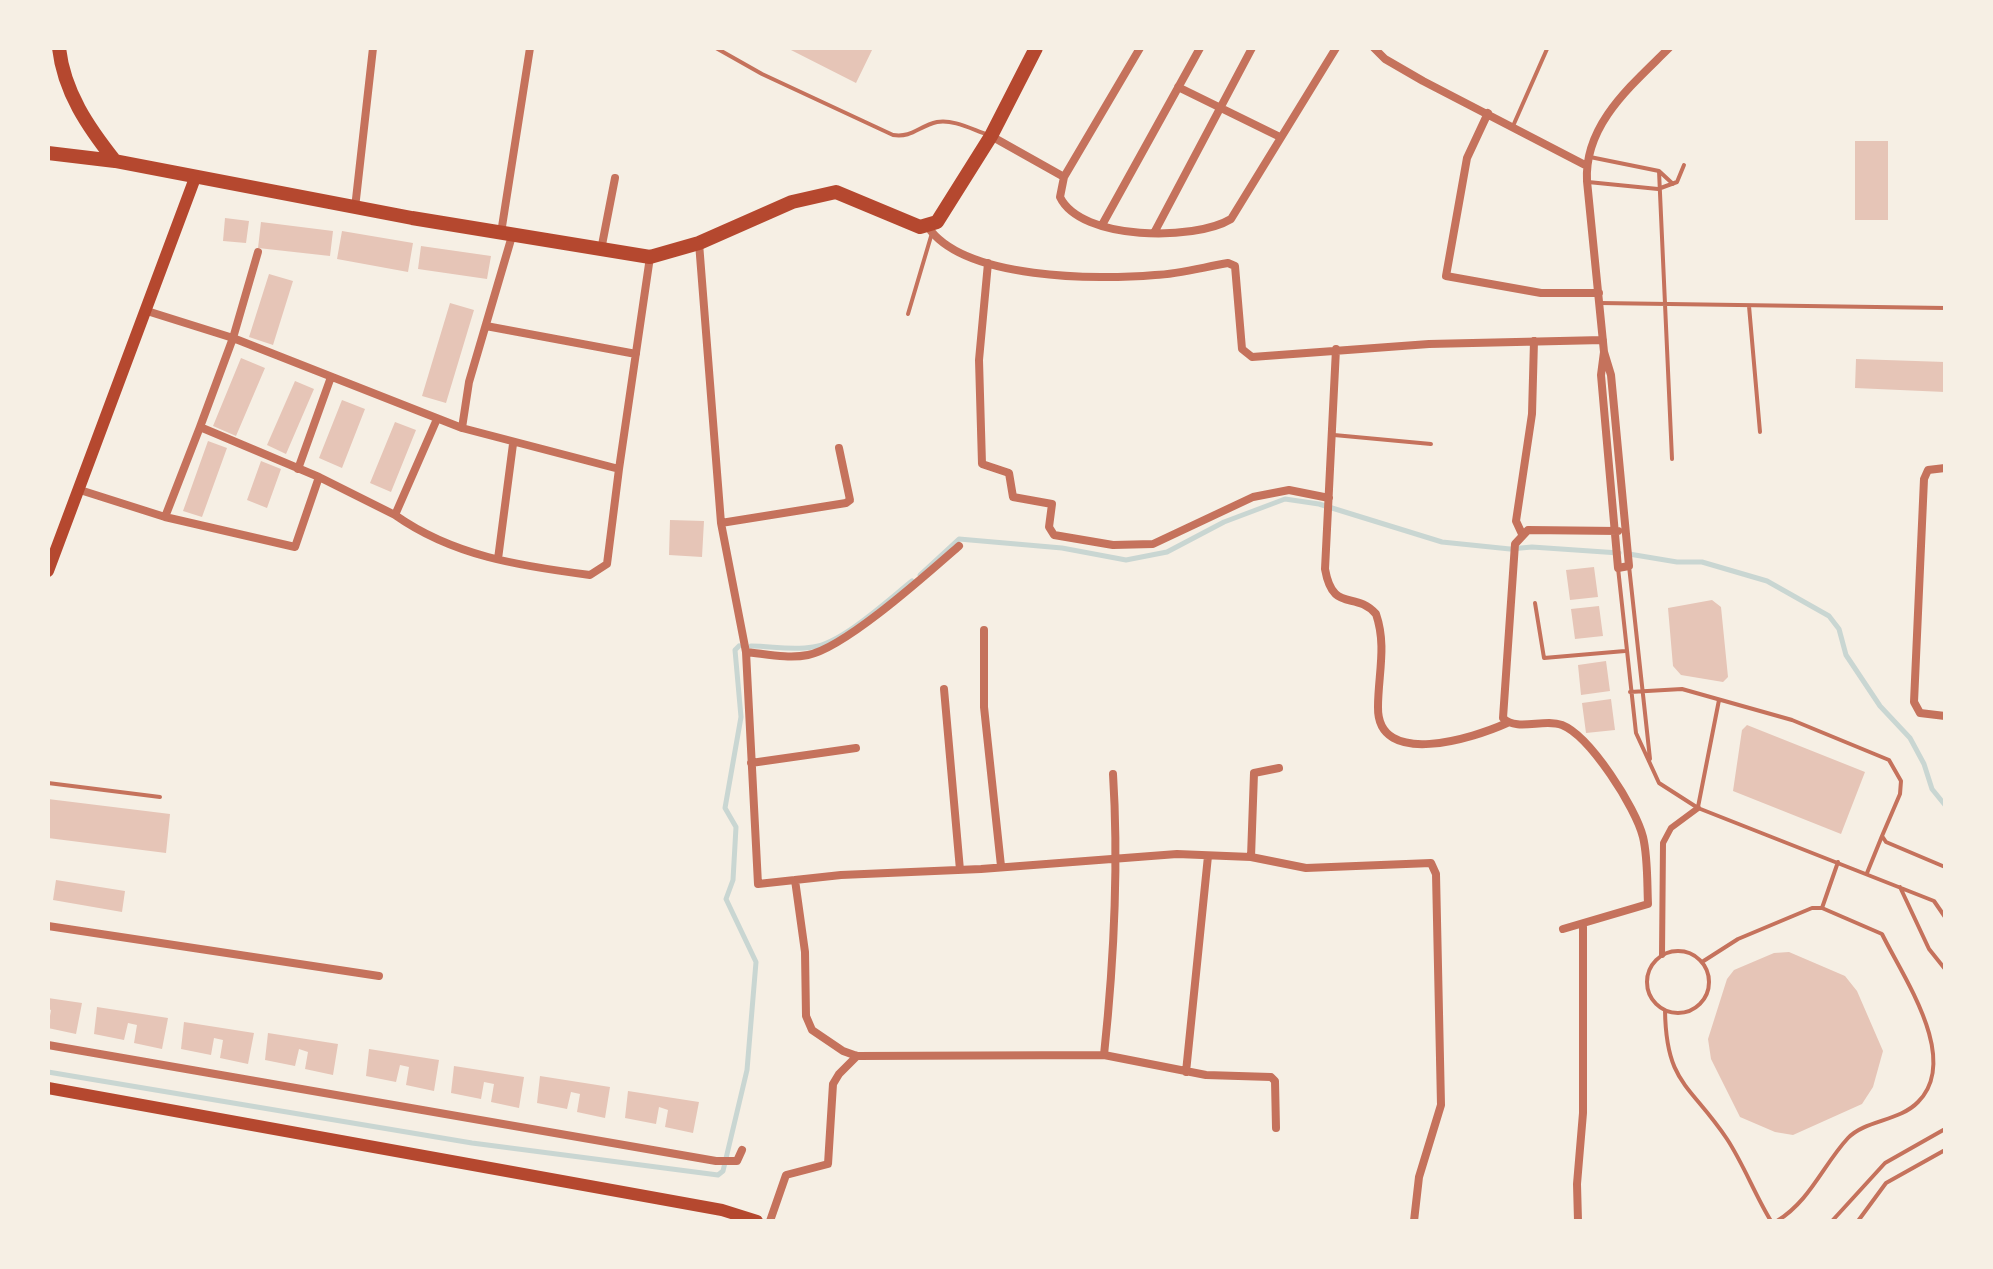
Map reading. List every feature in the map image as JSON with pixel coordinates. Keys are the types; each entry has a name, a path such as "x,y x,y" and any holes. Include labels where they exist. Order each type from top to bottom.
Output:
{"main road":[{"path":"48,153 115,161 355,208 650,257 699,243 792,202 836,192 848,194 898,219 930,230 944,214 991,136 1036,48"},
{"path":"56,56 82,115 115,161"},
{"path":"48,571 195,178"},
{"path":"48,1088 722,1210 757,1221"}],"street":[{"path":"355,208 373,48"},
{"path":"462,428 469,382 486,326 506,235 530,48"},
{"path":"1140,48 1064,177 1061,201 1102,225 1154,233 1202,231 1231,219 1336,48"},
{"path":"1102,225 1200,48"},
{"path":"1374,48 1398,67 1587,161"},
{"path":"1613,448 1629,563 1617,564 1615,534 1611,375 1604,352 1587,161 1616,102 1669,48"},
{"path":"1154,233 1251,51"},
{"path":"1178,87 1280,137"},
{"path":"1488,113 1467,158 1445,274 1541,293 1599,298"},
{"path":"991,136 1064,177"},
{"path":"601,251 615,178"},
{"path":"930,230 949,246 988,263 1021,271 1112,277 1157,275 1228,263 1238,272 1242,349 1252,357 1336,349 1603,340"},
{"path":"699,243 721,523 746,652 758,884 1177,854 1251,857 1306,868 1370,867 1412,861 1435,866 1441,1105 1419,1177 1414,1221"},
{"path":"165,517 233,338 258,252"},
{"path":"200,427 319,477 395,515 446,546 498,559 590,575 604,568 615,523 619,469 650,257"},
{"path":"988,263 979,360 982,464 1009,473 1013,497 1051,503 1049,527 1054,535 1113,545 1153,544 1253,497 1289,490 1329,504"},
{"path":"147,311 233,338 462,428 513,444 619,469"},
{"path":"486,326 636,354"},
{"path":"1522,534 1516,521 1532,414 1534,341"},
{"path":"1336,349 1325,569 1328,587 1335,597 1370,608 1376,614 1382,645 1379,720 1390,739 1419,744 1449,740 1507,723 1559,723 1591,748 1643,836 1648,904 1563,929"},
{"path":"298,469 331,377"},
{"path":"395,515 437,419"},
{"path":"498,559 513,444"},
{"path":"721,523 846,503 850,500 839,448"},
{"path":"1945,468 1928,470 1924,479 1914,702 1925,715 1945,716"},
{"path":"80,490 165,517 295,547 319,477"},
{"path":"1507,723 1502,715 1515,548 1522,534 1536,529 1626,532"},
{"path":"746,652 805,656 834,645 913,586 959,546"},
{"path":"984,630 984,707 1001,866"},
{"path":"944,689 960,870"},
{"path":"751,763 856,748"},
{"path":"1251,857 1254,773 1279,768"},
{"path":"1104,1055 1113,970 1118,859 1113,774"},
{"path":"1662,955 1663,843 1671,828 1698,808"},
{"path":"1186,1072 1208,856"},
{"path":"795,880 805,952 806,1016 812,1030 843,1051 857,1056 1104,1055 1186,1072 1271,1077 1275,1081 1276,1128"},
{"path":"1578,1221 1577,1184 1583,1113 1583,925"},
{"path":"48,926 379,976"},
{"path":"48,1045 716,1161 734,1162 742,1150"},
{"path":"770,1221 786,1175 828,1164 833,1084 857,1056"}],"lane":[{"path":"716,48 762,74 893,135 906,137 935,122 949,122 991,136"},
{"path":"1513,126 1547,49"},
{"path":"1587,161 1659,171 1673,184"},
{"path":"1587,181 1658,189 1680,179 1684,165"},
{"path":"1659,171 1672,459"},
{"path":"908,314 930,230"},
{"path":"1599,298 1664,307 1945,308"},
{"path":"1749,306 1760,432"},
{"path":"1333,435 1431,444"},
{"path":"1629,563 1651,765"},
{"path":"1617,564 1636,733 1659,783 1698,808 1934,901 1945,917"},
{"path":"1535,603 1544,658 1625,651"},
{"path":"1630,692 1682,689 1792,720 1889,760 1901,781 1900,794 1867,873"},
{"path":"1698,808 1719,700"},
{"path":"48,783 160,797"},
{"path":"1882,836 1886,842 1945,867"},
{"path":"1822,908 1838,862"},
{"path":"1900,886 1929,949 1945,969"},
{"path":"1702,962 1754,931 1812,908 1822,908 1882,934 1930,1032 1935,1066 1919,1102 1850,1136 1791,1212 1777,1221"},
{"path":"1681,951 1702,962 1709,979 1700,1004 1684,1013 1665,1010 1657,1005 1648,989 1650,969 1662,955 1681,951"},
{"path":"1665,1010 1665,1043 1671,1064 1685,1089 1728,1141 1771,1221"},
{"path":"1832,1221 1885,1163 1945,1129"},
{"path":"1858,1221 1886,1183 1945,1150"}],"building":[{"path":"787,48 873,48 856,83"},
{"path":"1855,141 1888,141 1888,220 1855,220"},
{"path":"225,218 249,221 246,243 223,241"},
{"path":"261,222 333,231 330,256 258,248"},
{"path":"342,231 413,243 408,272 337,259"},
{"path":"421,246 491,256 487,279 418,269"},
{"path":"269,274 293,281 273,345 249,337"},
{"path":"450,303 474,310 446,403 422,396"},
{"path":"241,358 265,368 236,436 213,426"},
{"path":"1856,359 1945,362 1945,392 1855,388"},
{"path":"295,381 314,389 286,454 267,445"},
{"path":"342,400 365,409 342,468 319,458"},
{"path":"395,422 416,430 391,492 370,483"},
{"path":"208,441 227,448 202,517 183,511"},
{"path":"261,461 281,469 267,508 247,500"},
{"path":"670,520 704,521 702,557 669,555"},
{"path":"1594,567 1598,597 1570,600 1566,570"},
{"path":"1712,600 1721,607 1728,677 1723,682 1681,675 1673,666 1668,608"},
{"path":"1599,606 1603,636 1575,639 1571,609"},
{"path":"1606,661 1610,691 1581,695 1578,665"},
{"path":"1611,699 1615,730 1586,733 1582,703"},
{"path":"1747,725 1865,772 1841,834 1733,791 1742,730"},
{"path":"48,799 170,814 166,853 48,838"},
{"path":"56,880 125,891 122,912 53,900"},
{"path":"1789,952 1845,976 1857,991 1883,1051 1873,1087 1862,1104 1793,1135 1775,1132 1740,1117 1711,1059 1708,1039 1727,979 1734,970 1774,953"},
{"path":"48,998 82,1003 76,1034 48,1028 51,1010 48,1009"},
{"path":"97,1007 168,1018 162,1049 134,1043 137,1025 128,1023 124,1040 94,1034"},
{"path":"184,1022 254,1033 248,1064 220,1058 223,1040 214,1038 211,1055 181,1049"},
{"path":"268,1033 338,1044 333,1075 305,1069 308,1052 299,1049 295,1066 265,1060"},
{"path":"369,1049 439,1060 434,1091 406,1085 409,1067 400,1065 396,1082 366,1076"},
{"path":"454,1066 524,1077 519,1108 491,1102 494,1084 484,1082 481,1099 451,1093"},
{"path":"540,1076 610,1087 605,1118 577,1112 580,1094 571,1092 567,1109 537,1103"},
{"path":"628,1091 699,1102 693,1133 665,1127 668,1110 659,1107 656,1124 625,1118"}],"waterway":[{"path":"920,575 959,539 1062,548 1126,560 1167,552 1224,522 1285,499 1319,504 1442,542 1510,549 1532,547 1619,553"},
{"path":"1629,554 1677,562 1702,562 1767,581 1829,616 1839,629 1846,655 1880,706 1910,738 1924,764 1932,789 1945,805"},
{"path":"751,646 797,649 825,644 864,620 912,581"},
{"path":"48,1072 472,1143 718,1175 723,1171 747,1070 756,962 726,899 733,880 736,827 725,808 741,717 735,650 739,646"}]}
